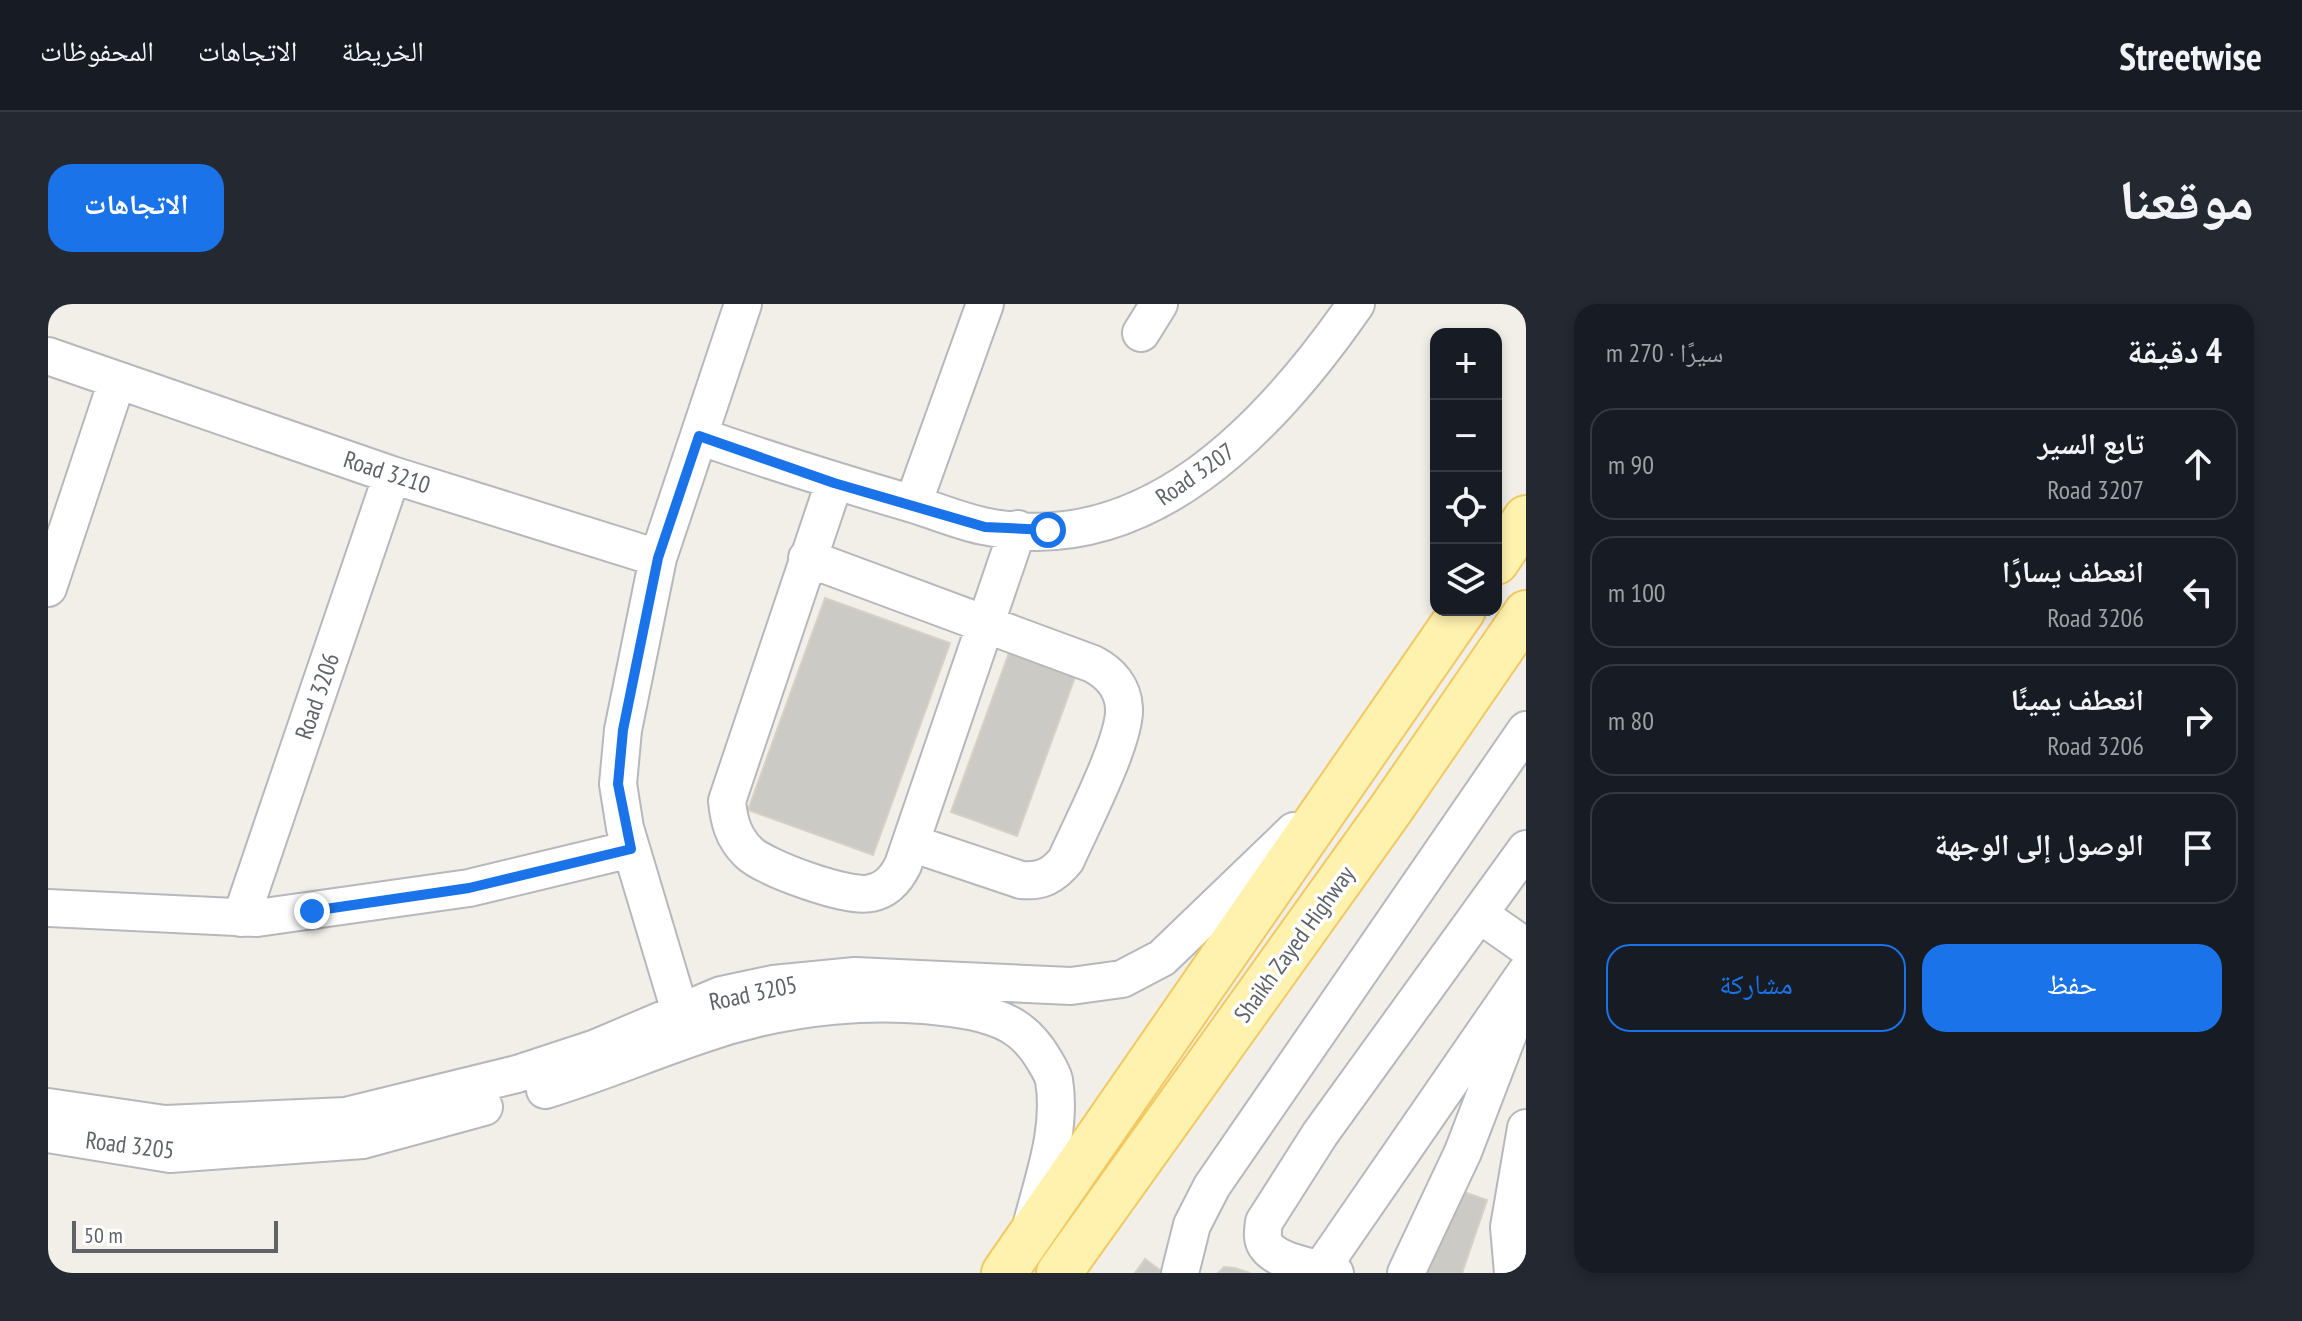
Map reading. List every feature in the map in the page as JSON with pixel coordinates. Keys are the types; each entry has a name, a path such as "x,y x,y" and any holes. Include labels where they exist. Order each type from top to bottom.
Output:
{"main road":[{"path":"1502,553 1526,518"},
{"name":"Shaikh Zayed Highway","path":"1059,1273 1391,809 1526,613"},
{"name":"Shaikh Zayed Highway","path":"1016,1256 1459,616"}],"street":[{"path":"685,1026 631,849 618,784 623,730 658,558 743,304"},
{"path":"913,504 985,304"},
{"name":"Road 3207","path":"699,436 834,483 985,527 1048,530 1094,524 1131,514 1168,498 1206,471 1244,438 1336,332 1356,304"},
{"name":"Road 3210","path":"48,356 392,475 658,558"},
{"path":"48,588 117,381"},
{"name":"Road 3206","path":"241,918 392,475"},
{"path":"834,483 731,781 727,801 729,821 737,840 750,855 767,865 856,894 868,894 889,885 897,876 1018,529"},
{"path":"807,558 1105,670 1121,692 1124,718 1120,731 1066,860 1047,878 1021,880 911,843"},
{"path":"1180,1273 1192,1225 1212,1186 1526,730"},
{"name":"Road 3205","path":"48,1134 170,1154 363,1140 607,1072 685,1026 721,995 773,984 855,976 1071,986 1122,979 1162,958 1194,931 1349,777"},
{"path":"48,908 241,918 469,888 631,849"},
{"path":"1526,849 1320,1134 1264,1222 1262,1238 1267,1247 1277,1255 1328,1271 1526,972"},
{"path":"1479,914 1526,947"},
{"path":"1406,1273 1463,1152 1526,986"},
{"name":"Road 3205","path":"48,1107 165,1124 346,1116 517,1074 596,1048 685,1026 856,1004 920,1002 985,1014 1014,1024 1032,1040 1053,1076 1057,1128 1016,1256"},
{"path":"1269,1101 1320,1134"},
{"path":"1513,1273 1509,1227 1526,1128"}],"building":[{"path":"825,598 950,643 873,855 748,810"},
{"path":"1009,653 1075,677 1017,836 951,812"},
{"path":"1450,1187 1487,1200 1462,1273 1421,1273"},
{"path":"1145,1259 1164,1273 1135,1273"},
{"path":"1224,1267 1235,1268 1250,1273 1218,1273"}],"route":[{"path":"312,911 469,888 631,849 618,784 623,730 658,558 699,436 834,483 985,527 1048,530"}]}
